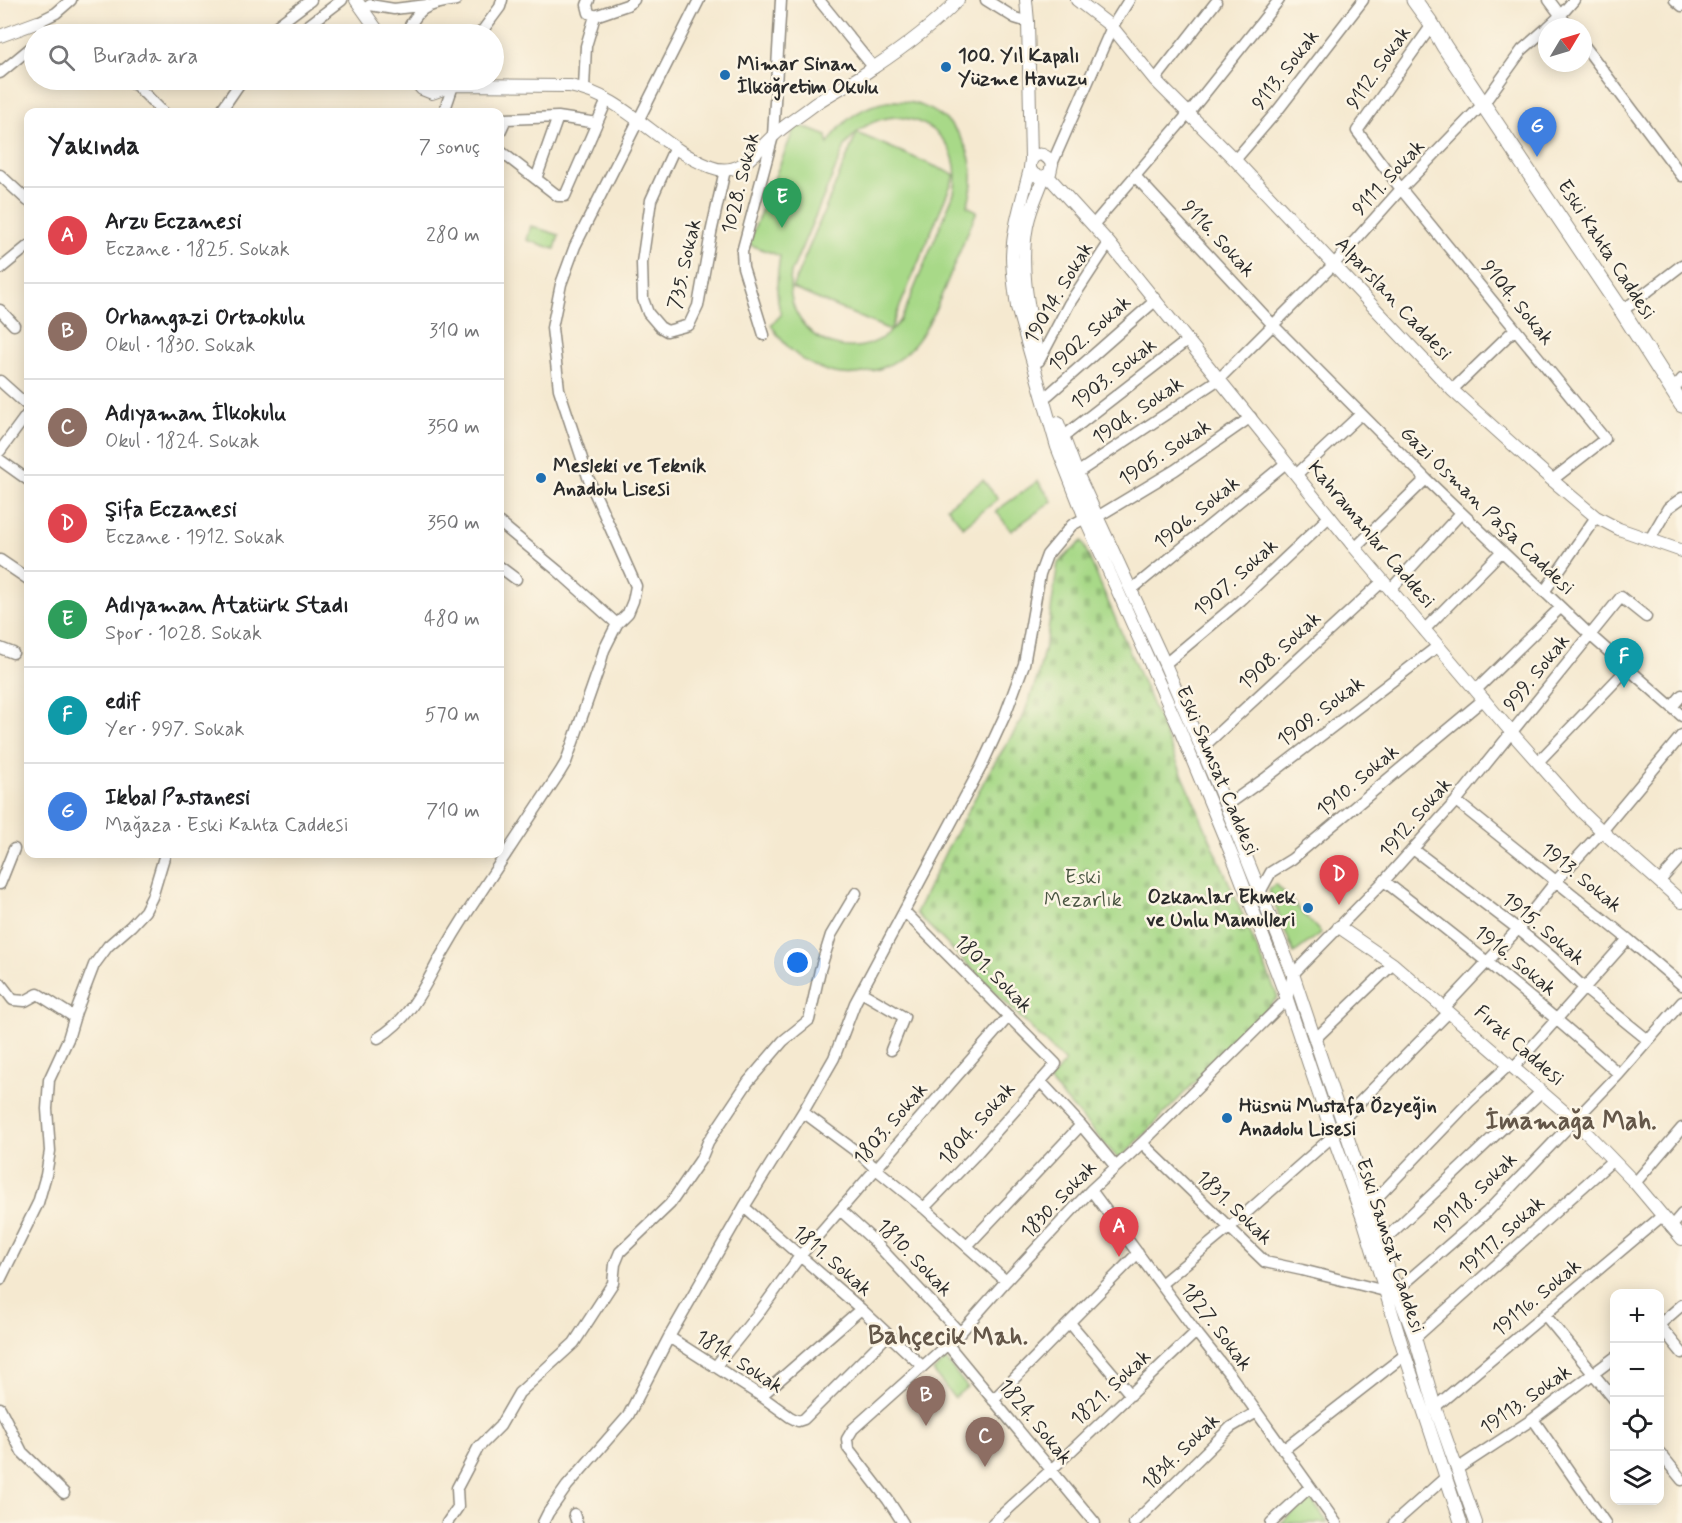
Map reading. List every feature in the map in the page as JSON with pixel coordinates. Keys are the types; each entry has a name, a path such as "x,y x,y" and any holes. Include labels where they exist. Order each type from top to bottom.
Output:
{"main road":[{"name":"Eski Kahta Caddesi","path":"1414,0 1622,311 1677,385 1682,405"}],"street":[{"path":"33,24 56,13 71,0"},
{"path":"279,24 311,0"},
{"path":"310,24 342,0"},
{"path":"359,5 394,9 456,0"},
{"path":"487,24 500,7 502,0"},
{"path":"589,0 587,5 589,13 595,16 627,5 634,0"},
{"path":"504,858 566,762 604,651 617,624 628,613 636,586 589,480 560,389 552,328 561,284 594,205 699,0"},
{"name":"1028. Sokak","path":"764,335 743,267 742,252 773,136 781,0"},
{"path":"819,0 874,68"},
{"path":"504,84 584,88 639,120 694,160 725,170 743,164 773,136 818,102 874,68 938,21 958,0"},
{"path":"986,0 1015,18 1028,22"},
{"name":"Eski Samsat Caddesi","path":"1026,0 1030,164 1012,255 1017,307 1057,447 1091,518 1233,858 1287,999 1363,1219 1391,1291 1415,1338 1452,1473 1461,1523"},
{"name":"Alparslan Caddesi","path":"1077,0 1112,27 1155,80 1235,160 1452,390 1596,517 1619,530 1682,551"},
{"path":"1048,172 1112,27 1129,0"},
{"path":"1093,225 1189,113 1278,0"},
{"name":"9113. Sokak","path":"1235,160 1278,110 1363,0"},
{"path":"1549,0 1560,16"},
{"name":"9111. Sokak","path":"1560,16 1574,0"},
{"path":"1675,0 1682,6"},
{"path":"1155,80 1216,2"},
{"path":"359,5 373,24"},
{"path":"411,24 416,15 428,5"},
{"path":"584,88 586,46 595,16"},
{"name":"9112. Sokak","path":"1401,189 1357,131 1432,25"},
{"path":"0,36 24,27"},
{"name":"9111. Sokak","path":"1219,379 1334,264 1401,189 1484,103 1522,50 1538,36"},
{"path":"0,73 24,53"},
{"path":"1592,56 1682,176"},
{"path":"141,90 159,108"},
{"path":"223,108 235,90"},
{"path":"445,108 451,90"},
{"path":"504,154 558,196 565,196 607,100"},
{"path":"504,123 506,119 558,117 597,123"},
{"path":"536,179 558,117"},
{"name":"735. Sokak","path":"675,147 651,200 642,264 643,298 648,313 660,327 667,331 689,325 698,306 725,170"},
{"path":"1030,164 1041,154 1048,157 1048,172"},
{"name":"Kahramanlar Caddesi","path":"1030,164 1034,175 1048,172 1109,243 1355,548 1512,733 1602,831 1682,902"},
{"name":"Eski Samsat Caddesi","path":"1048,172 1032,207 1027,225 1024,255 1028,304 1048,395 1091,518 1131,590 1165,664 1226,806 1293,974 1382,1242 1405,1356 1452,1473 1476,1523"},
{"path":"0,175 24,197"},
{"name":"9116. Sokak","path":"1135,177 1274,326"},
{"name":"9104. Sokak","path":"1401,189 1605,439 1552,480"},
{"name":"19014. Sokak","path":"1039,361 1069,304 1109,243"},
{"path":"0,269 24,249"},
{"path":"1622,311 1682,265"},
{"name":"1902. Sokak","path":"1048,395 1156,300"},
{"path":"0,310 14,325"},
{"name":"Gazi Osman Paşa Caddesi","path":"1274,326 1461,513 1560,608 1682,716"},
{"path":"1452,390 1515,329"},
{"name":"1903. Sokak","path":"1063,437 1188,340"},
{"name":"1904. Sokak","path":"1077,473 1219,379"},
{"path":"0,381 24,402"},
{"path":"1296,475 1361,414"},
{"name":"1905. Sokak","path":"543,1523 567,1486 628,1416 669,1337 834,1058 861,992 981,767 1013,696 1024,664 1040,574 1047,555 1072,525 1091,518 1175,471 1251,417"},
{"path":"0,451 24,418"},
{"path":"0,460 24,477"},
{"name":"1906. Sokak","path":"1131,590 1286,463"},
{"path":"1355,548 1426,478"},
{"path":"1650,539 1668,508 1682,498"},
{"name":"1908. Sokak","path":"1202,748 1387,585 1461,513"},
{"name":"1907. Sokak","path":"1165,664 1240,601 1330,516"},
{"path":"1544,592 1596,517"},
{"path":"504,526 617,624"},
{"path":"1424,630 1502,551"},
{"path":"0,560 24,576"},
{"path":"504,570 516,579"},
{"name":"999. Sokak","path":"1512,733 1621,597 1646,617"},
{"path":"1476,690 1560,608"},
{"name":"1909. Sokak","path":"1226,806 1438,646"},
{"path":"0,648 13,653"},
{"path":"1538,762 1628,668"},
{"path":"1672,707 1682,695"},
{"name":"1910. Sokak","path":"1260,892 1271,872 1292,859 1484,699"},
{"name":"1912. Sokak","path":"1293,974 1384,881 1456,801 1512,733"},
{"path":"1342,1120 1447,1010 1682,735"},
{"name":"1913. Sokak","path":"1456,801 1682,985"},
{"path":"0,884 14,849"},
{"name":"1915. Sokak","path":"1413,849 1518,929 1552,957 1585,989 1648,1040"},
{"path":"1659,882 1682,856"},
{"path":"0,1280 38,1203 46,1175 50,1151 47,1109 49,1080 68,1039 94,965 108,945 131,926 144,911 152,897 164,858"},
{"path":"378,1038 391,1031 419,997 442,954 504,858"},
{"name":"1916. Sokak","path":"1384,881 1558,1019 1619,1074"},
{"path":"447,1523 458,1507 457,1488 478,1448 500,1426 519,1393 574,1342 613,1283 615,1264 620,1252 670,1204 701,1159 708,1142 748,1082 783,1041 809,1020 820,970 831,935 856,893"},
{"name":"1801. Sokak","path":"904,911 1056,1064"},
{"name":"Fırat Caddesi","path":"1339,927 1393,964 1574,1120 1635,1183 1682,1239"},
{"path":"1370,1205 1469,1102 1512,1065 1558,1019 1628,939"},
{"path":"1315,1039 1393,964"},
{"path":"1287,999 1293,974"},
{"path":"0,983 13,1000 25,1001 38,994 74,1017"},
{"path":"861,992 904,1017 891,1050"},
{"name":"1830. Sokak","path":"903,1523 848,1448 847,1439 853,1429 948,1345 1091,1190 1142,1143 1287,999"},
{"name":"19118. Sokak","path":"1391,1291 1487,1212 1619,1074 1682,1002"},
{"name":"1803. Sokak","path":"715,1367 761,1310 800,1256 1010,1016"},
{"name":"1804. Sokak","path":"924,1208 977,1153 1056,1064"},
{"path":"1040,1081 1116,1167"},
{"path":"1382,1242 1542,1091"},
{"path":"803,1112 861,1155 1006,1281"},
{"path":"968,1246 1081,1125"},
{"path":"1635,1183 1682,1128"},
{"path":"1161,1284 1333,1137"},
{"name":"1831. Sokak","path":"1142,1143 1264,1262 1391,1291"},
{"name":"19117. Sokak","path":"1415,1338 1613,1160"},
{"name":"1827. Sokak","path":"1091,1190 1231,1376 1336,1523"},
{"name":"1811. Sokak","path":"744,1207 861,1309 922,1366"},
{"name":"1810. Sokak","path":"840,1210 872,1239 960,1333"},
{"path":"1671,1227 1682,1214"},
{"name":"19116. Sokak","path":"1435,1407 1662,1216"},
{"path":"993,1400 1138,1253"},
{"path":"1664,1321 1682,1305"},
{"path":"761,1396 861,1309"},
{"path":"1545,1315 1612,1397"},
{"path":"1070,1323 1131,1395"},
{"path":"1664,1331 1682,1353"},
{"name":"1821. Sokak","path":"993,1523 1196,1332"},
{"name":"1814. Sokak","path":"669,1337 761,1396 790,1418 798,1421 804,1419 888,1335"},
{"name":"1824. Sokak","path":"948,1345 1095,1523"},
{"path":"1283,1450 1405,1356"},
{"name":"19113. Sokak","path":"1394,1523 1452,1473 1533,1419 1610,1361"},
{"path":"0,1408 22,1452 64,1493"},
{"name":"1834. Sokak","path":"1134,1523 1231,1427 1257,1412"},
{"path":"1533,1419 1604,1522"},
{"path":"1664,1459 1682,1480"},
{"path":"1271,1523 1310,1487"}],"green space":[{"path":"894,101 914,103 932,110 959,134 967,150 971,168 972,187 967,206 977,211 936,309 914,345 893,363 879,369 857,374 834,373 814,366 798,356 771,325 781,315 777,286 780,256 748,244 796,124 827,136 828,144 840,127 855,114","holes":["895,117 923,124 944,140 954,164 956,178 954,193 905,311 890,331 872,343 852,347 832,344 814,335 800,319 791,298 791,273 845,146 855,134 873,122"]},
{"path":"857,133 955,175 890,330 792,288"},
{"path":"531,226 559,235 555,249 527,240"},
{"path":"983,480 998,499 963,527 947,507"},
{"path":"1038,481 1052,501 1011,531 996,511"},
{"name":"Eski Mezarlık","path":"1082,541 1278,997 1119,1160 1049,1081 1065,1062 916,913 947,849 992,767 1022,720 1038,676 1047,637 1058,563"},
{"path":"1276,884 1321,933 1294,953 1269,890"},
{"path":"946,1360 967,1387 954,1398 933,1371"},
{"path":"1310,1498 1328,1523 1281,1523"}],"place":[{"name":"100. Yıl Kapalı Yüzme Havuzu","path":"946,67"},
{"name":"Mimar Sinan İlköğretim Okulu","path":"725,75"},
{"name":"Ikbal Pastanesi","path":"1537,157"},
{"name":"Adıyaman Atatürk Stadı","path":"782,228"},
{"name":"Mesleki ve Teknik Anadolu Lisesi","path":"541,478"},
{"name":"edif","path":"1624,688"},
{"name":"Şifa Eczanesi","path":"1339,905"},
{"name":"Ozkanlar Ekmek ve Unlu Mamulleri","path":"1308,908"},
{"name":"Hüsnü Mustafa Özyeğin Anadolu Lisesi","path":"1227,1118"},
{"name":"Arzu Eczanesi","path":"1119,1257"},
{"name":"Orhangazi Ortaokulu","path":"926,1426"},
{"name":"Adıyaman İlkokulu","path":"985,1467"}],"district":[{"name":"İmamağa Mah.","path":"1571,1122"},
{"name":"Bahçecik Mah.","path":"948,1337"}]}
